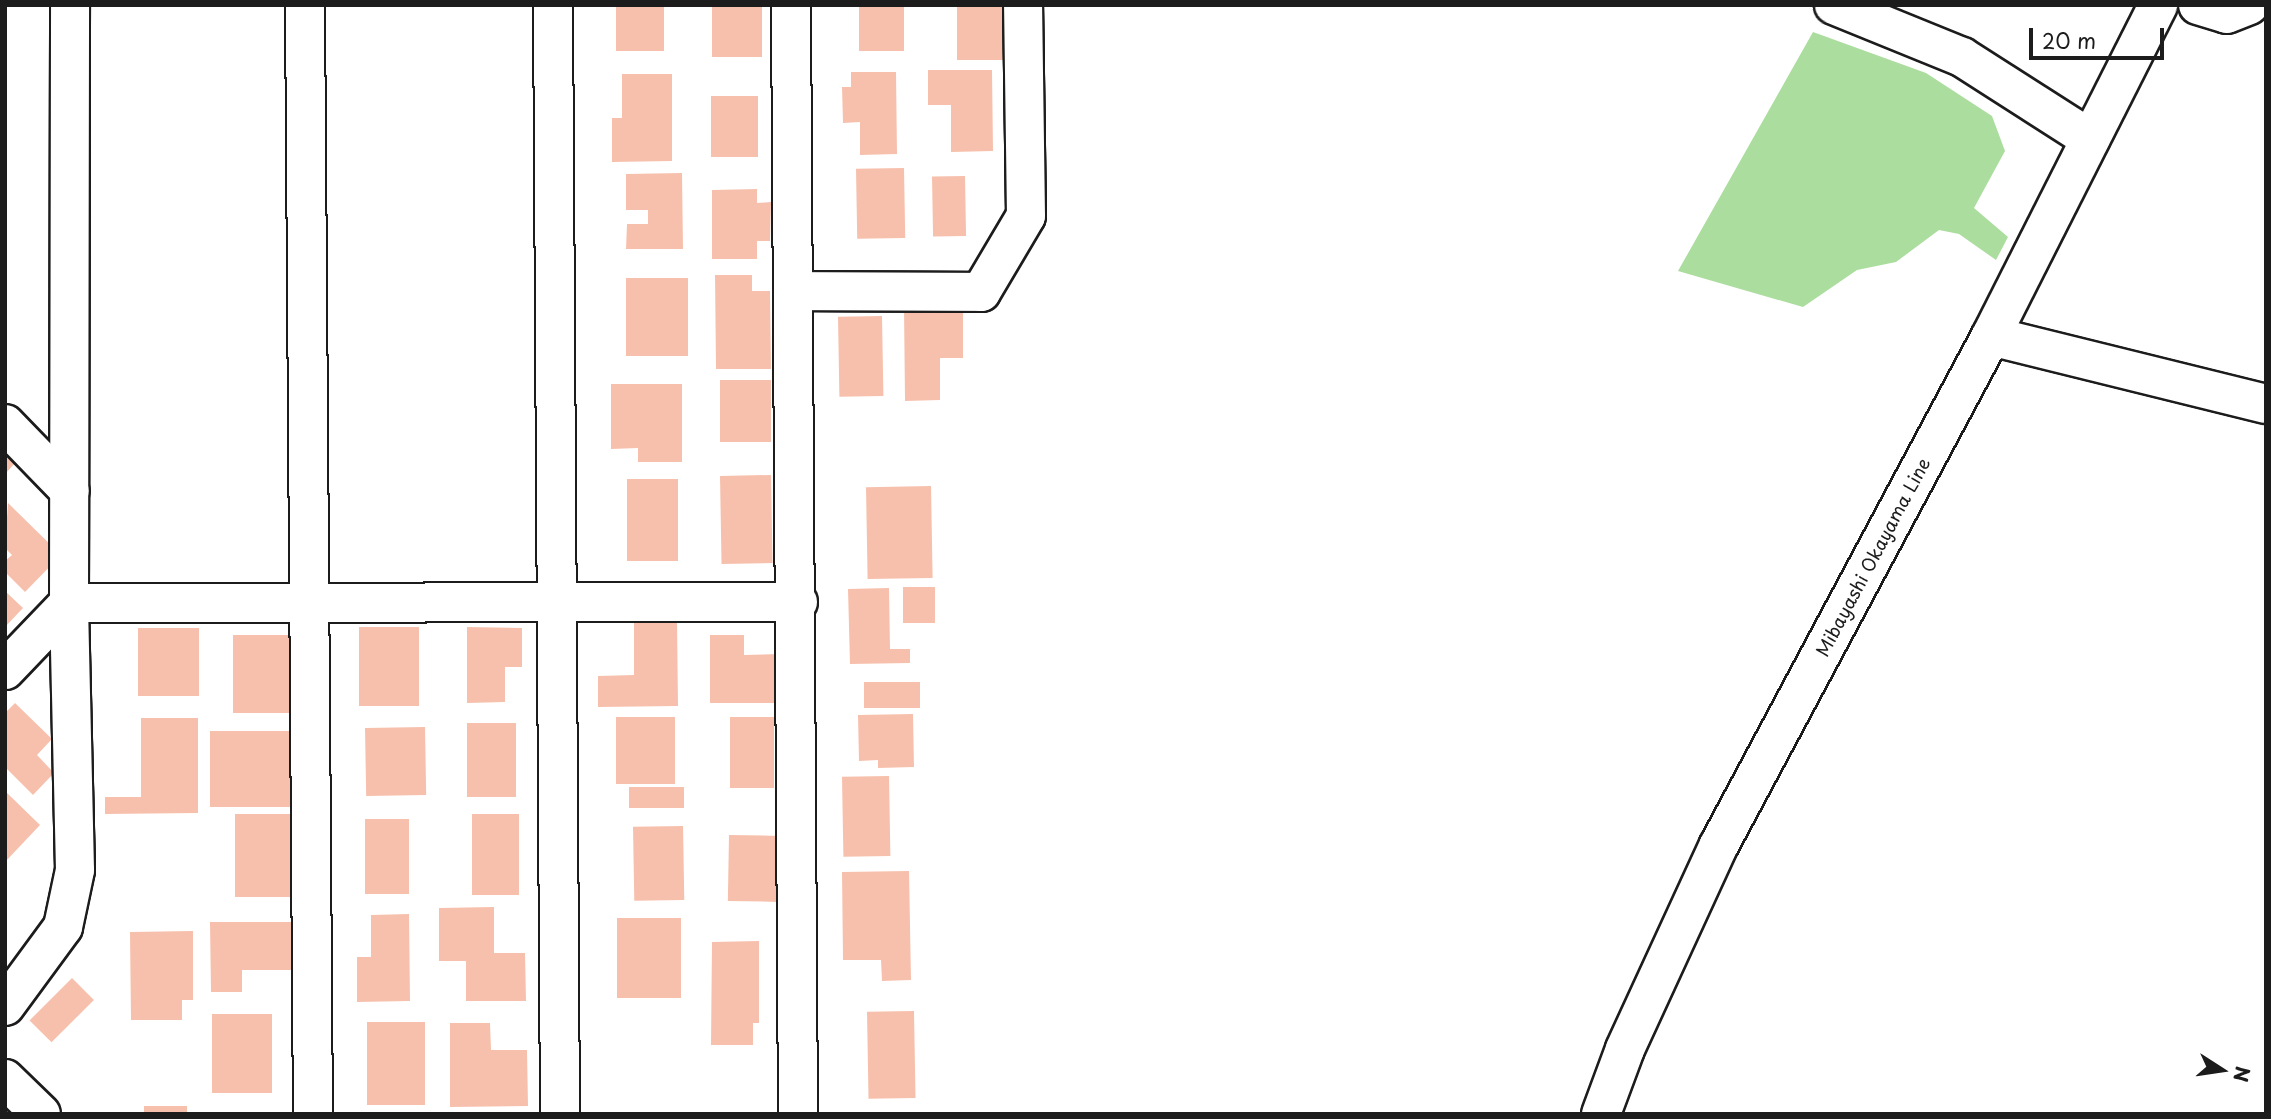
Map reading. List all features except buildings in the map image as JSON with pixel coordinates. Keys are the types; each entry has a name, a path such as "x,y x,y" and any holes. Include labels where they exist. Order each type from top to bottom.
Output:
{"street":[{"path":"5,1006 63,927 75,870 69,603 70,5"},
{"path":"305,5 313,1114"},
{"path":"553,5 560,1114"},
{"path":"791,5 797,603 798,1114"},
{"path":"794,292 981,292 1026,216 1023,5"},
{"path":"1834,5 1962,57 2090,139"},
{"name":"Mibayashi Okayama Line","path":"1601,1114 1625,1049 1719,845 1991,336 2158,5"},
{"path":"2198,5 2227,14 2249,5"},
{"path":"1991,336 2266,404"},
{"path":"5,424 70,491"},
{"path":"5,670 69,603 797,603"},
{"path":"5,1079 41,1114"}],"green space":[{"path":"1813,32 1926,73 1992,116 2005,151 1974,208 2008,237 1996,260 1959,234 1939,230 1896,262 1857,270 1803,307 1678,271"}]}
